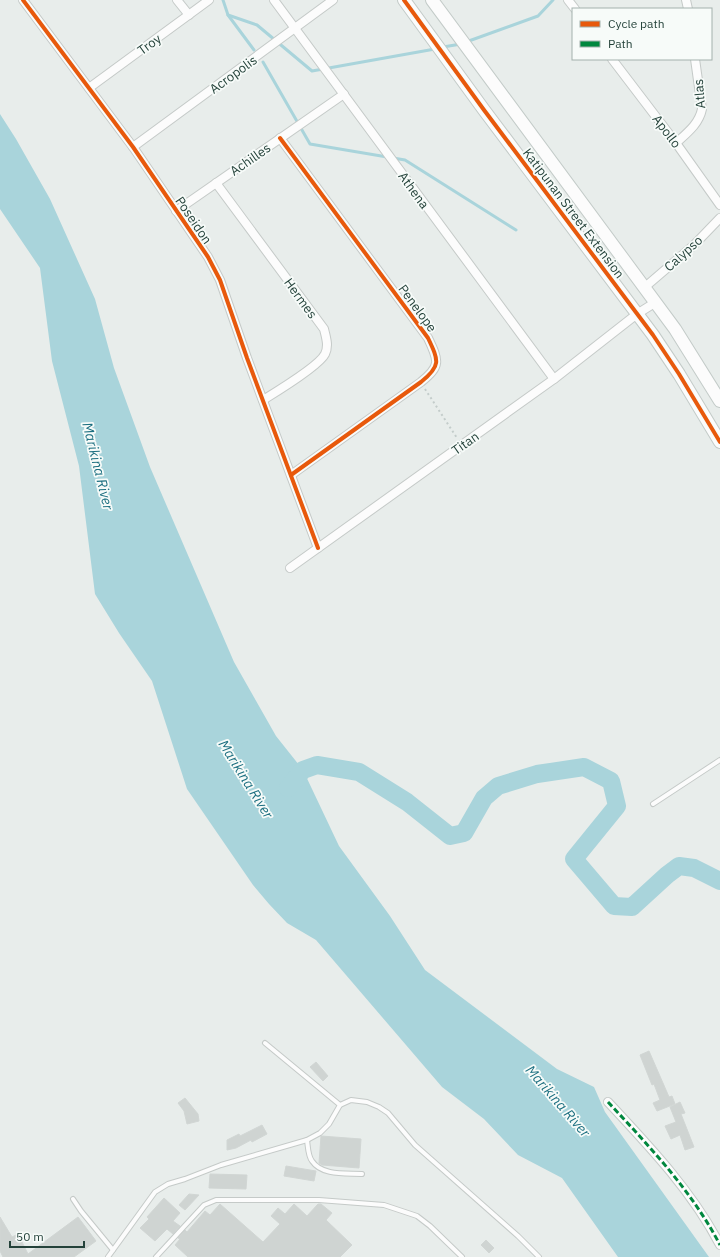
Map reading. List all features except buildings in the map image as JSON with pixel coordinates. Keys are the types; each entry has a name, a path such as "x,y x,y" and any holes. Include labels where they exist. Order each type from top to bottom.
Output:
{"street":[{"name":"Poseidon","path":"24,0 133,148 208,257 220,280 318,548"},
{"path":"177,0 189,15"},
{"name":"Troy","path":"89,88 209,0"},
{"name":"Athena","path":"274,0 554,379"},
{"name":"Acropolis","path":"133,148 333,0"},
{"name":"Katipunan Street Extension","path":"404,0 484,110 653,335 679,374 720,442"},
{"name":"Katipunan Street Extension","path":"432,0 656,302 675,329 720,401"},
{"path":"568,0 574,8"},
{"name":"Apollo","path":"613,60 676,143 720,205"},
{"name":"Atlas","path":"676,143 694,126 700,117 702,109 695,60"},
{"name":"Achilles","path":"176,211 344,94"},
{"name":"Penelope","path":"280,138 428,338 434,351 436,366 433,372 421,382 291,475"},
{"name":"Hermes","path":"216,183 324,330 328,344 325,354 312,367 263,400"},
{"name":"Calypso","path":"644,287 694,245 720,218"},
{"name":"Titan","path":"290,568 462,446 554,379 637,314 656,302"},
{"path":"608,1102 638,1134 693,1200 720,1245"}],"lane":[{"path":"653,804 720,760"},
{"path":"265,1043 340,1105"},
{"path":"108,1257 155,1192 168,1184 221,1165 307,1140 329,1124 340,1105 351,1100 367,1102 388,1113 415,1145 518,1236 539,1257"},
{"path":"307,1140 311,1161 319,1168 330,1172 362,1174"},
{"path":"73,1199 113,1250"},
{"path":"156,1257 204,1205 216,1200 319,1200 384,1205 417,1216 430,1226 462,1257"}],"path":[{"path":"421,382 462,446"}],"water":[{"name":"Marikina River","path":"0,114 50,199 95,299 114,368 150,467 234,662 276,736 303,770 339,846 390,916 425,970 557,1069 594,1087 605,1112 709,1257 618,1257 562,1178 518,1155 484,1119 442,1087 316,940 287,923 269,904 253,885 187,789 152,681 119,633 95,594 79,466 52,361 40,268 0,209"}],"waterway":[{"path":"223,0 228,15 257,25 312,71 435,49"},
{"path":"466,42 538,16 553,0"},
{"path":"228,15 254,50"},
{"path":"443,47 461,44"},
{"path":"263,62 310,144 405,160 516,230"},
{"path":"288,788 303,770 317,765 359,772 407,802 450,836 464,833 484,798 498,786 537,774 584,767 611,781 617,806 574,859 614,906 632,907 679,866 694,868 720,881"}],"marked path":[{"path":"608,1102 669,1170 709,1225 720,1245"}],"cycle path":[{"path":"23,0 133,147 208,257 220,280 247,358 318,548"},
{"path":"404,0 484,110 653,335 679,374 720,442"},
{"path":"280,138 428,338 436,358 435,367 432,372 421,382 291,475"}]}
